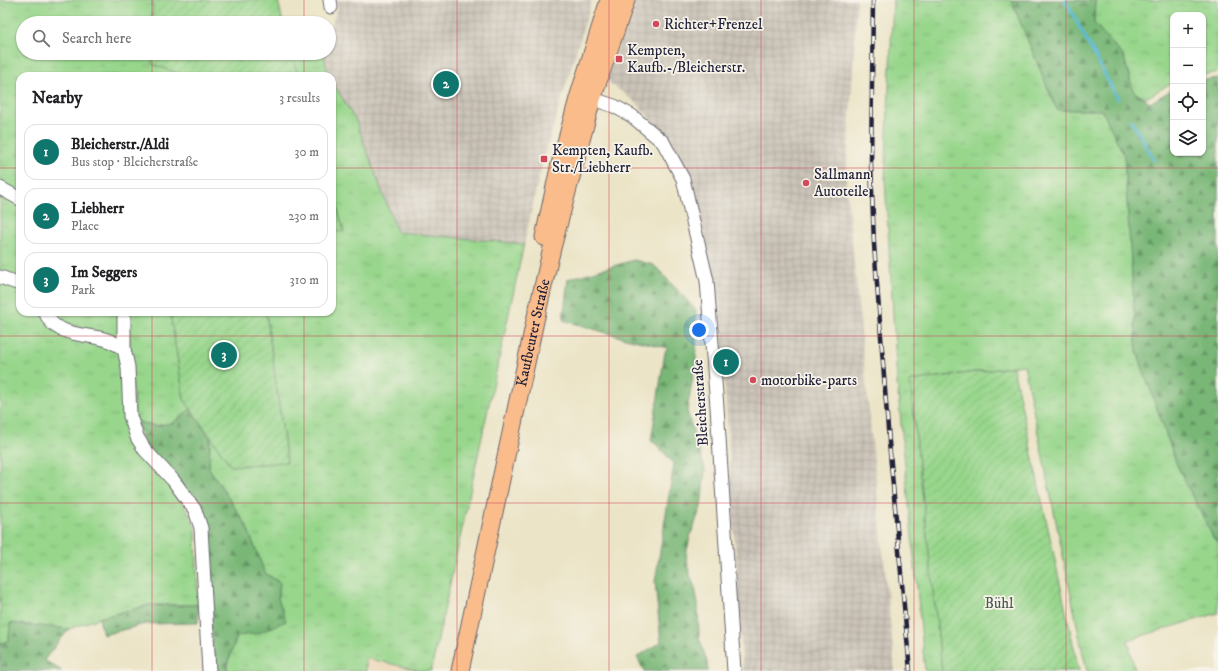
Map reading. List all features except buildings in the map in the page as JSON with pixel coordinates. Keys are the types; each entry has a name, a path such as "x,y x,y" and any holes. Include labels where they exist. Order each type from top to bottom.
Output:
{"main road":[{"name":"Kaufbeurer Straße","path":"460,671 534,322 610,0"},
{"name":"Kaufbeurer Straße","path":"449,671 557,176 586,97 626,0"}],"street":[{"name":"Bleicherstraße","path":"586,97 614,106 632,116 663,142 683,180 685,187 707,287 717,408 734,671"},
{"path":"0,188 16,197"},
{"path":"0,277 16,283"},
{"path":"47,316 52,324 65,330 114,342 124,349"},
{"path":"124,316 124,349 128,367 130,416 137,437 145,450 173,480 195,510 201,528 209,671"}],"shaded area":[{"path":"337,0 592,0 542,163 524,244 397,232 356,121 336,88 336,72 328,72 326,66 325,60 336,60 336,16 335,16"},
{"path":"635,0 857,0 846,183 895,671 743,671 720,310 693,184 673,146 638,104 606,80"},
{"path":"366,658 422,671 366,671"}],"green space":[{"path":"0,0 153,0 152,16 16,16 16,60 152,60 152,64 175,72 16,72 16,193 0,184"},
{"path":"153,0 278,0 281,16 152,16"},
{"path":"893,0 1011,0 1057,110 1102,110 1124,155 1137,352 1177,465 1214,539 1218,542 1218,613 1128,640 1135,671 1087,671 1024,365 910,381 942,671 925,671 897,382 885,179"},
{"path":"1011,0 1095,0 1094,23 1124,57 1133,91 1150,103 1170,91 1170,156 1206,156 1206,80 1218,78 1218,542 1214,539 1177,465 1137,352 1124,155 1102,110 1057,110"},
{"path":"1095,0 1218,0 1218,72 1206,74 1206,12 1170,12 1170,85 1145,99 1133,91 1124,57 1094,23"},
{"path":"152,60 293,60 297,72 175,72 152,64"},
{"path":"293,60 325,60 328,72 297,72"},
{"path":"336,88 356,121 397,232 524,244 431,671 422,671 366,658 366,671 227,671 227,665 237,636 259,633 285,621 278,598 280,583 265,573 246,525 209,468 210,437 231,466 287,462 267,316 336,316 336,231 344,231 336,203"},
{"path":"0,191 16,201 16,279 0,273"},
{"path":"336,203 344,232 336,231"},
{"path":"634,260 654,265 696,310 696,359 687,411 705,470 701,507 691,534 686,554 689,572 695,588 698,604 699,637 707,662 708,671 644,671 637,657 661,642 655,582 674,464 656,444 651,441 665,352 668,348 621,337 563,320 568,279"},
{"path":"0,280 16,287 16,316 47,316 120,352 126,416 190,515 196,530 198,605 150,605 99,618 69,629 10,623 9,640 0,644"},
{"path":"122,316 121,337 107,337 87,333 59,323 52,317"},
{"path":"128,316 171,316 184,399 191,409 173,423 154,426 135,421"},
{"path":"171,316 267,316 287,462 231,466 184,399"},
{"name":"Bühl","path":"1013,367 1079,671 942,671 910,381"},
{"path":"191,409 210,437 209,468 246,525 265,573 280,583 278,598 286,621 259,633 237,636 227,664 227,671 214,671 205,528 148,449 135,421 154,426 173,423"},
{"path":"150,605 198,605 198,623 145,624 103,635 99,618"},
{"path":"10,623 69,629 44,660 62,671 0,671 0,644 9,640"}],"waterway":[{"path":"1065,0 1118,99"},
{"path":"1131,120 1154,160"}],"railway":[{"path":"873,0 871,164 874,244 889,442 910,671"}],"place":[{"name":"Richter+Frenzel","path":"656,24"},
{"name":"Kempten, Kaufb.-/Bleicherstr.","path":"619,59"},
{"name":"Liebherr","path":"446,84"},
{"name":"Kempten, Kaufb. Str./Liebherr","path":"544,159"},
{"name":"Sallmann Autoteile","path":"806,183"},
{"name":"Im Seggers","path":"224,355"},
{"name":"Bleicherstr./Aldi","path":"726,362"},
{"name":"motorbike-parts","path":"753,380"}]}
